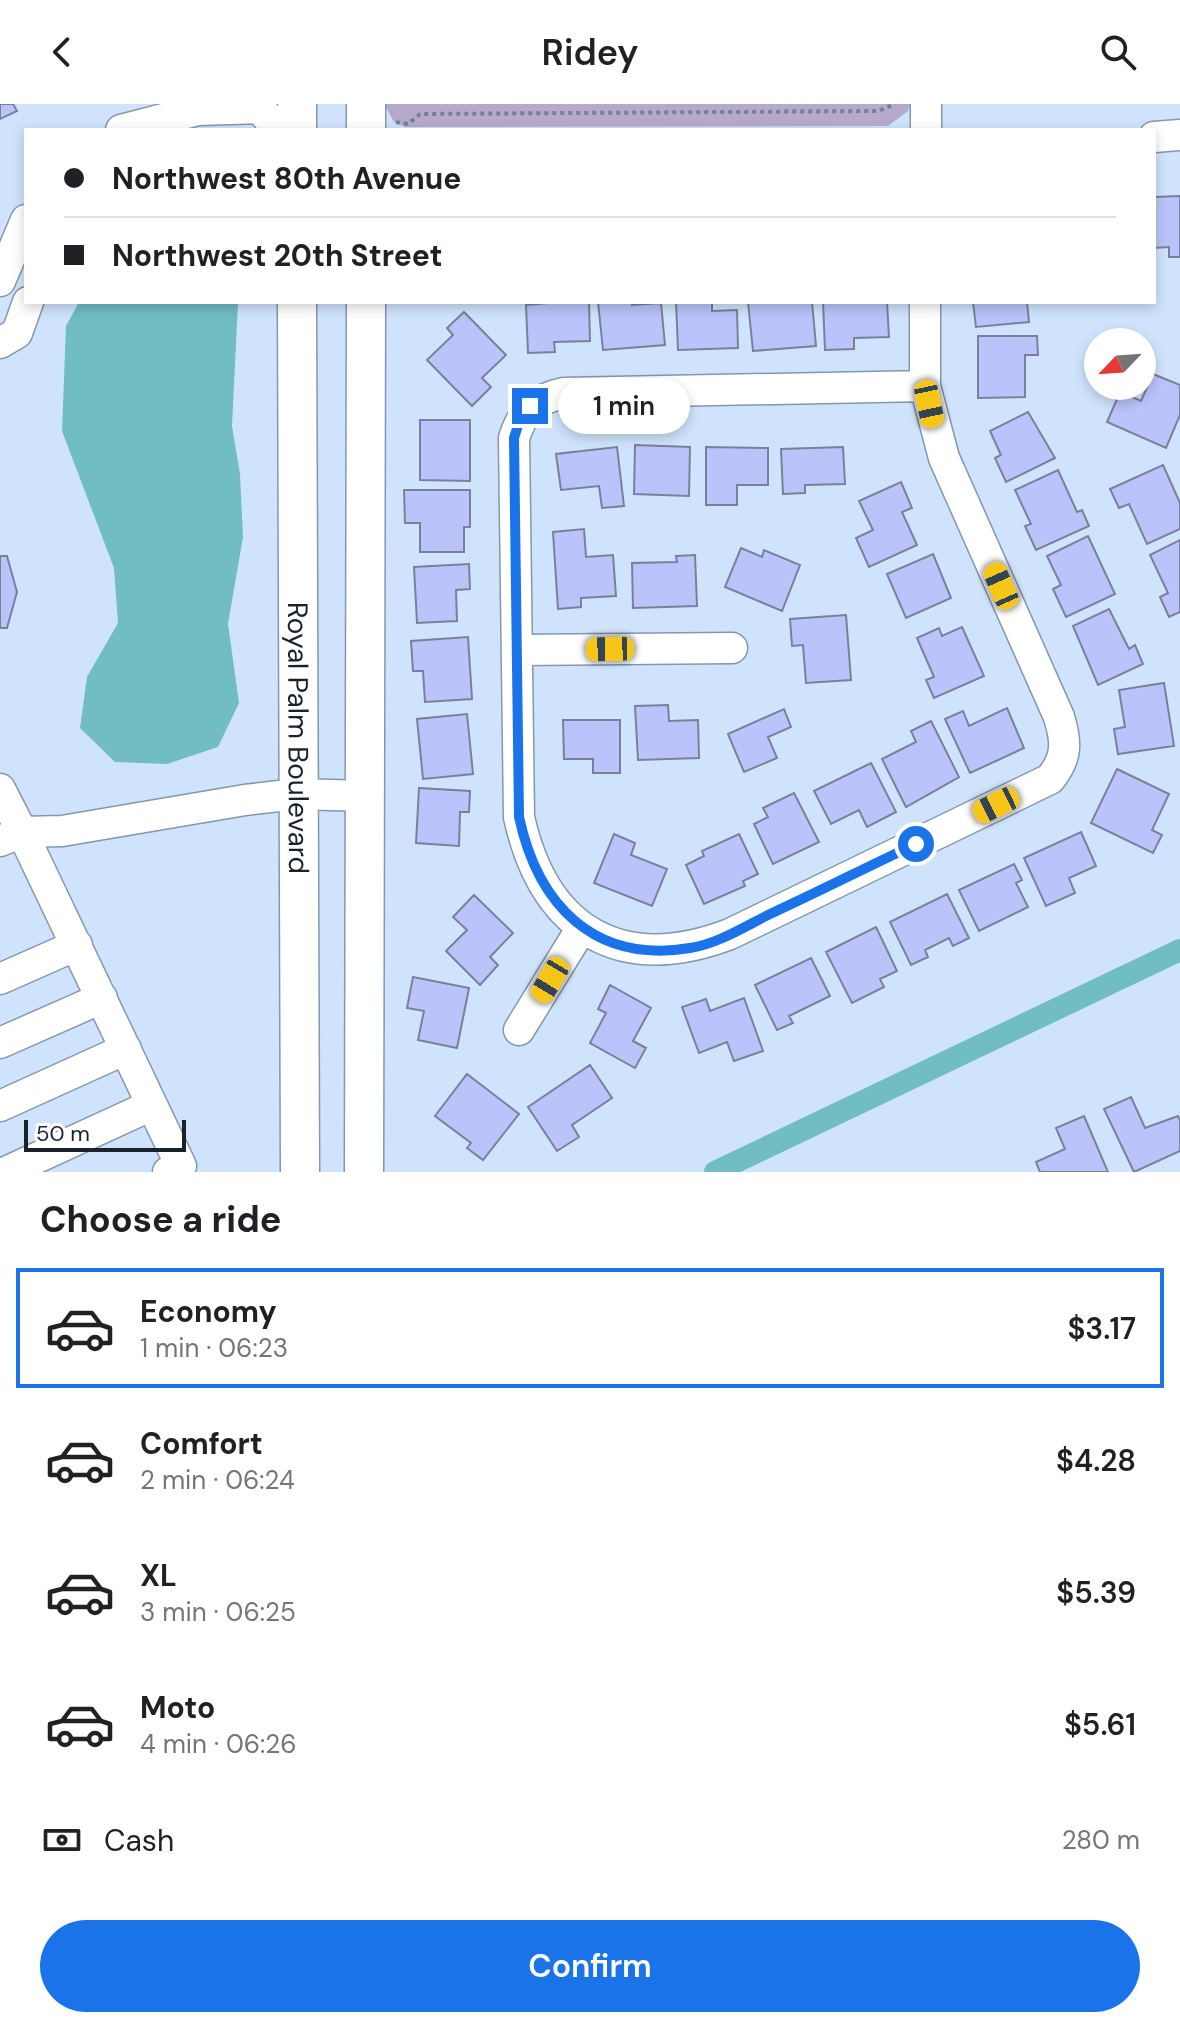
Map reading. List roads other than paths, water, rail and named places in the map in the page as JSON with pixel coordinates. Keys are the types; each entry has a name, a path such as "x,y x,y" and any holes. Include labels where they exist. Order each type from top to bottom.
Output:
{"main road":[{"path":"366,104 366,128"},
{"name":"Royal Palm Boulevard","path":"297,304 300,1172"},
{"path":"364,1172 366,304"}],"street":[{"path":"926,104 926,128"},
{"path":"129,128 198,110 260,108 286,124"},
{"path":"1156,137 1180,135"},
{"path":"3,267 24,224"},
{"path":"0,343 17,333 27,304"},
{"path":"925,304 925,386 944,458 1059,717 1066,738 1064,761 1050,779 730,934 692,948 661,950 614,944 581,929 545,888 527,855 519,817 514,438 520,419 530,406 545,397 564,393 925,386"},
{"path":"519,650 732,648"},
{"path":"0,789 11,836 77,945 181,1166 168,1172"},
{"path":"11,836 62,831 297,794 366,796"},
{"path":"519,1030 581,929"},
{"path":"0,979 77,945"},
{"path":"0,1043 102,998"},
{"path":"0,1106 126,1049"},
{"path":"6,1172 152,1105"}],"waterway":[{"path":"715,1172 1180,950"}]}
